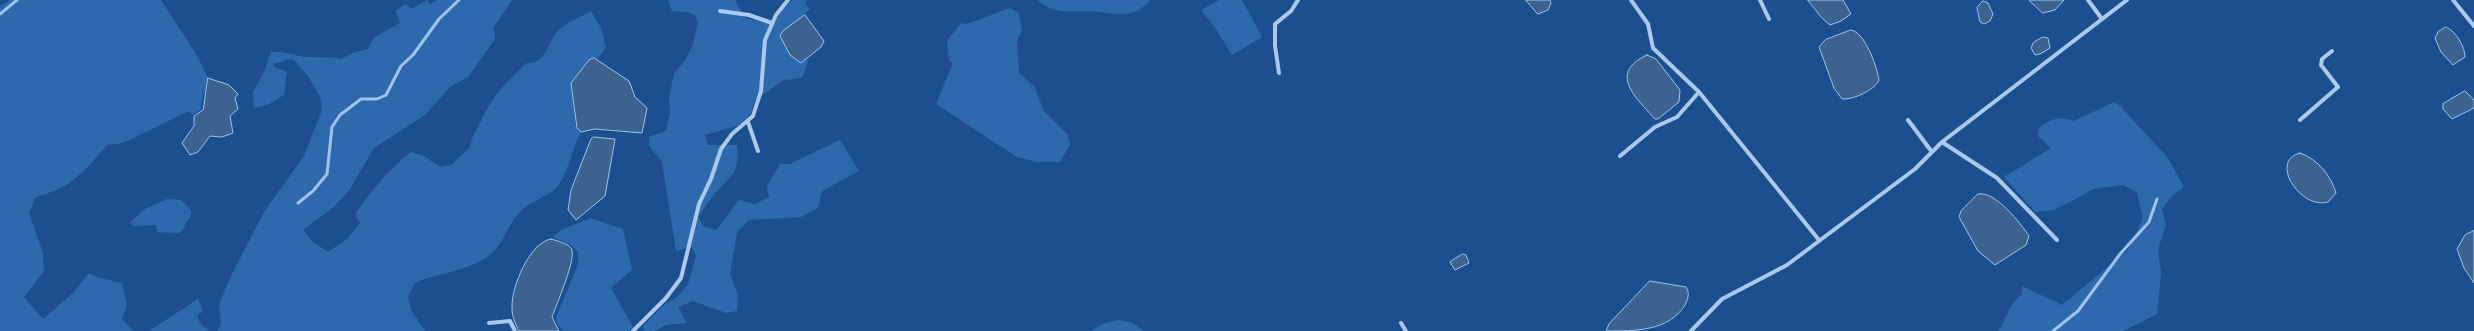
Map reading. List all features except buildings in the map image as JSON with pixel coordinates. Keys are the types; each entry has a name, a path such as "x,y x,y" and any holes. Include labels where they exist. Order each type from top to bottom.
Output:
{"street":[{"path":"633,331 666,298 681,278 696,214 711,179 717,157 726,140 753,116 762,90 762,53 764,40 772,23 788,0"},
{"path":"1279,73 1275,46 1275,24 1291,11 1298,0"},
{"path":"1631,0 1648,24 1653,48 1683,79 1699,92 1819,240"},
{"path":"1760,0 1769,18"},
{"path":"2088,0 2102,19"},
{"path":"1691,331 1722,299 1774,273 1905,177 1942,142 2127,0"},
{"path":"2453,0 2474,26"},
{"path":"720,10 748,15 772,23"},
{"path":"2300,120 2338,87 2321,65 2322,58 2332,51"},
{"path":"1620,156 1655,127 1677,117 1699,92"},
{"path":"1908,120 1932,152"},
{"path":"748,122 758,151"},
{"path":"1942,142 1997,178 2057,240"},
{"path":"490,323 510,321 515,331"},
{"path":"1401,323 1406,331"}],"shaded area":[{"path":"10,0 161,0 195,52 205,72 207,82 201,109 192,115 189,111 123,143 107,145 80,174 68,184 35,198 29,213 43,253 44,271 24,297 43,319 74,292 89,273 100,278 122,283 127,305 122,319 134,331 0,331 0,6"},
{"path":"427,0 430,4 438,0 512,0 494,27 495,39 468,77 450,87 425,115 374,148 350,189 334,207 303,230 313,242 328,252 347,239 360,223 355,214 361,205 388,173 411,152 424,156 440,167 451,165 470,147 473,137 495,96 506,83 527,63 538,60 542,57 556,33 560,29 591,11 601,28 606,47 598,59 589,60 572,83 576,128 581,132 566,172 558,186 522,210 513,221 498,246 490,255 467,267 415,283 408,296 411,310 425,331 218,331 221,322 219,304 231,276 264,212 304,156 322,110 320,96 307,75 294,60 286,59 282,62 274,63 274,67 287,72 284,95 269,104 254,108 253,92 264,72 271,52 282,52 304,57 329,57 341,59 355,52 368,49 373,38 400,23 395,11 406,4 411,9"},
{"path":"668,0 735,0 744,17 764,23 775,23 780,13 792,0 808,0 805,3 810,9 780,36 801,63 807,59 808,61 803,76 796,79 783,80 755,101 750,115 739,125 705,135 708,145 737,145 738,158 734,173 716,192 698,217 703,226 716,230 739,200 755,204 769,197 767,186 780,164 790,164 840,140 859,171 822,191 818,208 801,217 749,220 737,232 730,274 738,295 737,311 726,313 693,301 678,307 687,323 666,325 654,331 644,331 643,326 664,305 677,297 688,284 696,256 692,247 676,251 662,162 649,146 649,137 666,131 670,113 669,99 674,73 686,59 693,44 698,22 695,15 688,12 672,11"},
{"path":"1038,0 1151,0 1139,10 1129,14 1120,14 1051,9"},
{"path":"1219,0 1242,0 1262,37 1232,55 1216,29 1201,10"},
{"path":"1526,0 1550,0 1551,3 1548,10 1538,14"},
{"path":"1808,0 1843,0 1851,14 1841,21 1830,25 1822,18"},
{"path":"2029,0 2064,0 2055,10 2043,13"},
{"path":"1983,1 1988,3 1993,14 1990,21 1984,24 1980,22 1977,8"},
{"path":"1010,8 1019,13 1022,31 1017,41 1019,73 1034,86 1044,111 1068,135 1070,144 1060,162 1037,162 1017,157 936,104 953,63 949,60 947,41 961,23 967,24"},
{"path":"805,15 824,41 821,47 801,63 790,55 780,36 783,31"},
{"path":"2446,27 2453,32 2462,44 2465,53 2465,57 2453,65 2441,52 2435,38 2438,32"},
{"path":"1851,30 1856,32 1861,37 1870,51 1879,80 1877,84 1863,94 1852,98 1842,99 1834,88 1819,47 1825,40"},
{"path":"2043,37 2048,38 2050,48 2040,54 2035,55 2031,48 2033,43"},
{"path":"1647,55 1656,59 1680,90 1679,102 1658,119 1655,119 1633,94 1627,77 1629,70 1635,62"},
{"path":"594,58 629,81 635,97 647,108 642,133 595,129 581,132 577,128 571,83 589,60"},
{"path":"208,78 229,85 238,94 235,98 238,109 230,116 233,133 222,137 210,136 198,152 190,155 182,143 194,126 194,116 203,110"},
{"path":"2465,91 2474,100 2474,108 2452,119 2443,109 2443,104"},
{"path":"2114,102 2120,106 2168,158 2184,187 2173,195 2162,209 2166,225 2158,249 2161,273 2157,314 2123,331 1999,331 2012,304 2022,294 2022,286 2062,305 2128,250 2143,218 2137,193 2123,185 2094,189 2054,210 2035,212 2004,177 2051,148 2038,136 2039,128 2043,125 2060,118 2074,121"},
{"path":"594,137 615,139 605,196 576,220 568,210 571,190 591,139"},
{"path":"2300,153 2313,159 2331,180 2336,193 2328,202 2318,203 2308,199 2292,184 2288,174 2287,165 2291,158"},
{"path":"1978,194 1985,194 1999,202 2014,216 2029,236 2026,245 1995,265 1978,251 1959,217 1961,211"},
{"path":"167,199 181,200 191,210 191,217 186,222 183,230 178,233 157,232 156,225 132,226 130,222 145,209"},
{"path":"591,218 623,229 632,270 611,288 633,327 629,331 563,331 557,323 556,317 578,264 578,252 571,245 553,237 561,230"},
{"path":"2474,231 2474,283 2464,268 2457,249 2465,235"},
{"path":"551,239 567,245 571,248 572,253 572,260 569,270 552,317 559,331 519,331 514,320 512,308 518,278 529,257 536,248 543,242"},
{"path":"1463,254 1466,255 1469,263 1455,270 1450,262"},
{"path":"1650,281 1686,287 1688,298 1678,314 1661,325 1651,328 1629,331 1606,331 1609,324"},
{"path":"198,299 203,311 197,316 200,323 209,331 149,331"},
{"path":"1119,320 1133,323 1144,331 1091,331 1105,323"}],"waterway":[{"path":"0,14 17,0"},
{"path":"298,203 313,191 327,174 332,127 340,115 361,99 377,99 386,95 401,66 413,55 439,19 459,0"},
{"path":"2053,331 2078,311 2120,254 2149,222 2157,199"}]}
